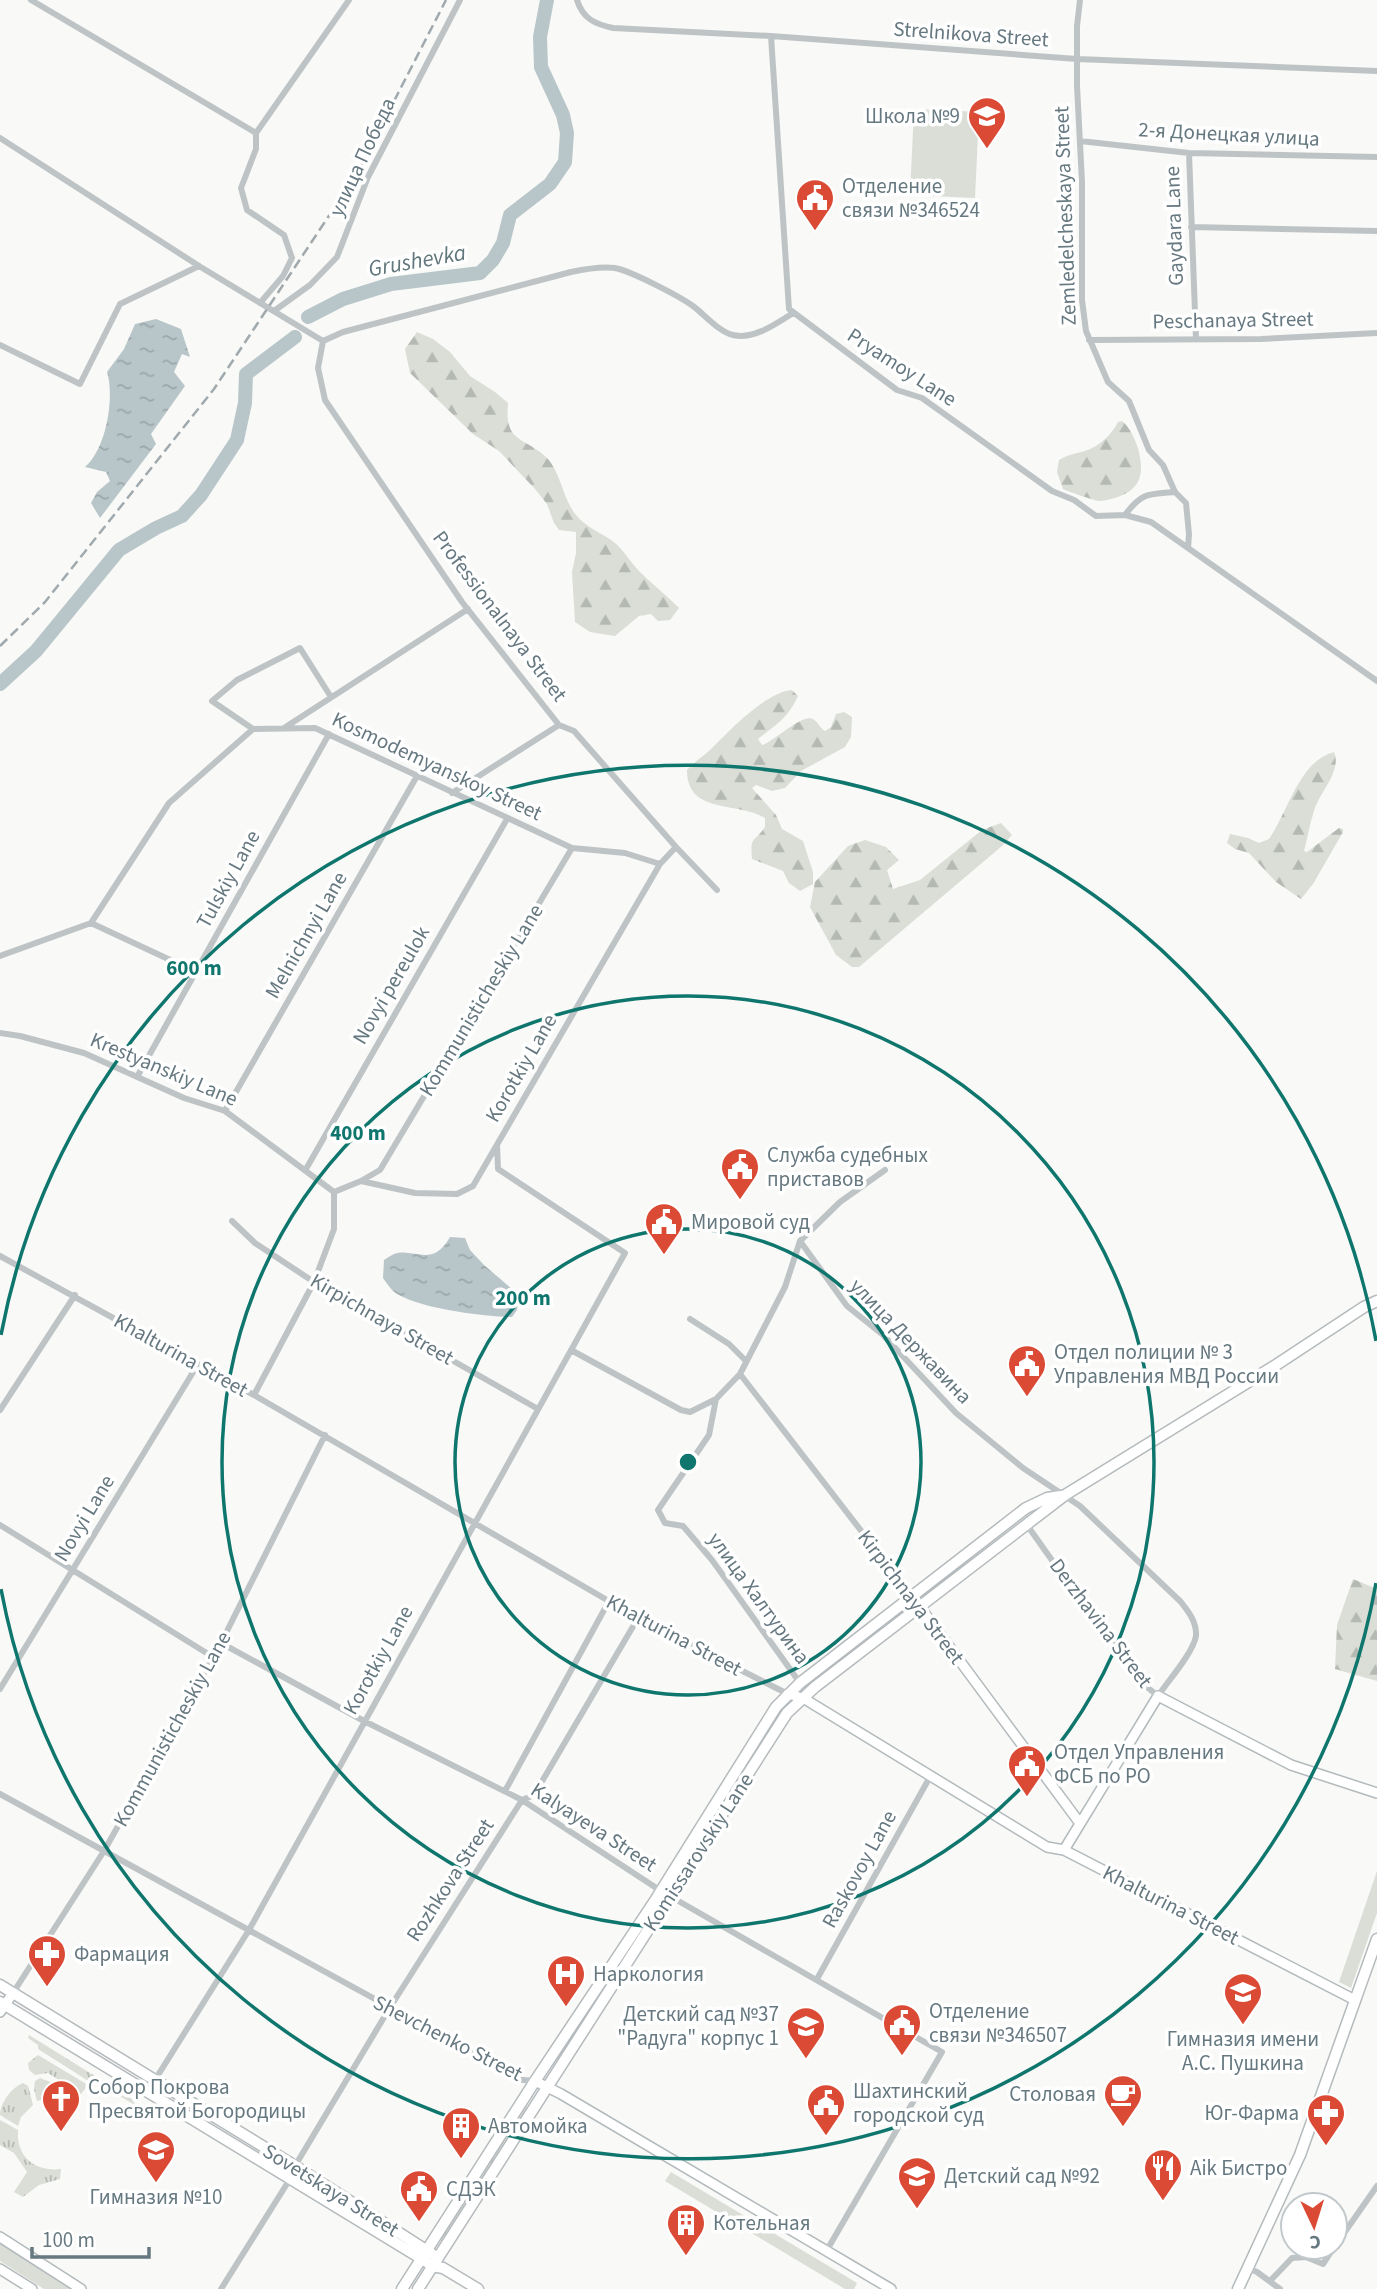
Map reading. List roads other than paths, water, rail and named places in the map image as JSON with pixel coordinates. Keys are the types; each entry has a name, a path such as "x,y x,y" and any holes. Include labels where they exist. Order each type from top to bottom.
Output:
{"main road":[{"name":"Komissarovskiy Lane","path":"402,2289 535,2081 787,1713 815,1687 1065,1495 1377,1301"},
{"name":"Komissarovskiy Lane","path":"418,2289 438,2263 666,1893 776,1707 800,1683 1026,1508 1047,1498 1065,1495"},
{"path":"1238,2289 1300,2155 1377,1939"},
{"name":"Sovetskaya Street","path":"0,1985 295,2165 425,2255"},
{"name":"Sovetskaya Street","path":"2,2006 290,2179 425,2255 478,2289"}],"street":[{"path":"32,0 256,133"},
{"path":"260,303 283,276 292,258 284,235 247,210 241,188 256,149 256,133 349,0"},
{"name":"улица Победа","path":"274,311 310,285 337,257 368,177 460,0"},
{"name":"Strelnikova Street","path":"577,0 583,15 596,24 613,28 771,36 1077,59 1377,71"},
{"name":"Zemledelcheskaya Street","path":"1080,0 1077,59 1083,241 1082,300 1089,340 1108,382 1129,401 1149,450 1163,465 1175,492 1186,503 1188,548"},
{"path":"0,138 199,266 323,341 343,332 594,268 615,268 634,275 690,304 733,335 750,334 769,328 793,313 789,309 771,36"},
{"name":"2-я Донецкая улица","path":"1080,141 1189,153 1377,157"},
{"name":"Gaydara Lane","path":"1189,153 1196,339"},
{"path":"1191,227 1377,230"},
{"path":"0,345 80,383 120,304 199,266"},
{"name":"Pryamoy Lane","path":"793,313 897,390 922,398 1052,491 1074,500 1096,516 1125,515 1151,522 1188,548"},
{"name":"Peschanaya Street","path":"1089,340 1261,339 1377,333"},
{"name":"Professionalnaya Street","path":"323,341 318,368 325,400 468,609 559,725 574,731 717,890"},
{"path":"1125,515 1136,501 1149,494 1175,492"},
{"path":"1188,548 1377,681"},
{"path":"284,728 468,609"},
{"path":"0,956 91,923 169,803 253,729 212,701 237,680 300,648 331,697"},
{"path":"452,793 559,725"},
{"name":"Kosmodemyanskoy Street","path":"253,729 315,728 572,848 625,853 660,864"},
{"name":"Tulskiy Lane","path":"137,1077 329,734"},
{"name":"Melnichnyi Lane","path":"225,1111 417,776"},
{"name":"Novyi pereulok","path":"306,1169 507,819"},
{"name":"Kommunisticheskiy Lane","path":"361,1181 380,1170 572,848"},
{"name":"Korotkiy Lane","path":"361,1181 415,1193 457,1194 473,1186 660,864 677,848"},
{"path":"91,923 196,972"},
{"name":"Krestyanskiy Lane","path":"0,1033 85,1053 184,1098 225,1111 334,1192"},
{"name":"Korotkiy Lane","path":"155,2080 249,1930 625,1253 498,1170 497,1145"},
{"path":"571,1350 681,1410 690,1412 716,1399 740,1374 785,1287 800,1241 840,1202 886,1170"},
{"path":"254,1395 314,1282 334,1229 334,1192 361,1181"},
{"name":"Kirpichnaya Street","path":"232,1221 254,1242 314,1282 538,1409"},
{"name":"улица Державина","path":"800,1241 848,1306 883,1335 956,1413 1023,1468 1065,1495 1181,1601 1190,1614 1196,1636 1192,1647 1158,1696"},
{"name":"Khalturina Street","path":"0,1256 254,1395 638,1618 788,1694 803,1698 1047,1847 1064,1850 1355,2000"},
{"path":"0,1410 75,1295"},
{"path":"691,1319 729,1344 746,1361"},
{"name":"Novyi Lane","path":"0,1689 198,1364"},
{"name":"Kirpichnaya Street","path":"740,1374 920,1607 1079,1822"},
{"name":"улица Халтурина","path":"716,1399 709,1434 658,1510 665,1522 683,1526 712,1560 800,1683"},
{"name":"Kommunisticheskiy Lane","path":"2,2006 104,1851 221,1643 325,1436"},
{"path":"0,1525 213,1657"},
{"name":"Derzhavina Street","path":"1027,1525 1142,1683 1158,1696 1291,1765 1377,1793"},
{"path":"505,1791 609,1601"},
{"name":"Rozhkova Street","path":"295,2165 389,2009 522,1800 534,1795 638,1618"},
{"name":"Kalyayeva Street","path":"221,1643 364,1721 522,1800 666,1893 942,2052 827,2250"},
{"path":"1064,1850 1158,1696"},
{"name":"Raskovoy Lane","path":"817,1979 930,1775"},
{"name":"Shevchenko Street","path":"0,1794 389,2009 523,2080 547,2086 891,2289"},
{"path":"221,2289 290,2179"},
{"path":"1349,2227 1377,2186"},
{"path":"0,2237 81,2289"},
{"path":"1270,2281 1290,2261"},
{"path":"1248,2268 1280,2289"},
{"path":"0,2269 32,2289"}],"water":[{"path":"156,319 181,329 190,357 182,354 174,372 185,386 151,434 156,444 100,518 91,503 97,492 110,481 106,472 85,467 98,448 107,422 110,395 107,372 124,349 135,324"},
{"path":"450,1237 465,1238 470,1250 512,1289 518,1298 517,1310 512,1317 468,1313 416,1302 393,1291 383,1278 384,1260 401,1253 430,1255 443,1247"}],"waterway":[{"name":"Grushevka","path":"308,317 343,299 391,284 480,273 493,260 503,243 510,215 550,184 565,162 567,133 563,115 541,67 540,37 547,0"},
{"name":"Grushevka","path":"0,684 36,651 119,550 182,516 201,495 237,440 245,403 246,374 295,337"}],"railway":[{"path":"0,646 45,602 214,389 356,175 446,0"}],"place":[{"name":"Школа №9","path":"987,150"},
{"name":"Отделение связи №346524","path":"815,232"},
{"name":"Служба судебных приставов","path":"740,1201"},
{"name":"Мировой суд","path":"664,1256"},
{"name":"Отдел полиции № 3 Управления МВД России","path":"1027,1398"},
{"name":"Отдел Управления ФСБ по РО","path":"1027,1798"},
{"name":"Фармация","path":"47,1988"},
{"name":"Наркология","path":"566,2008"},
{"name":"Гимназия имени А.С. Пушкина","path":"1243,2026"},
{"name":"Отделение связи №346507","path":"902,2057"},
{"name":"Детский сад №37 \"Радуга\" корпус 1","path":"806,2060"},
{"name":"Столовая","path":"1123,2128"},
{"name":"Собор Покрова Пресвятой Богородицы","path":"61,2133"},
{"name":"Шахтинский городской суд","path":"826,2137"},
{"name":"Юг-Фарма","path":"1326,2147"},
{"name":"Автомойка","path":"461,2160"},
{"name":"Гимназия №10","path":"156,2184"},
{"name":"Aik Бистро","path":"1163,2202"},
{"name":"Детский сад №92","path":"917,2210"},
{"name":"СДЭК","path":"419,2223"},
{"name":"Котельная","path":"686,2257"}]}
